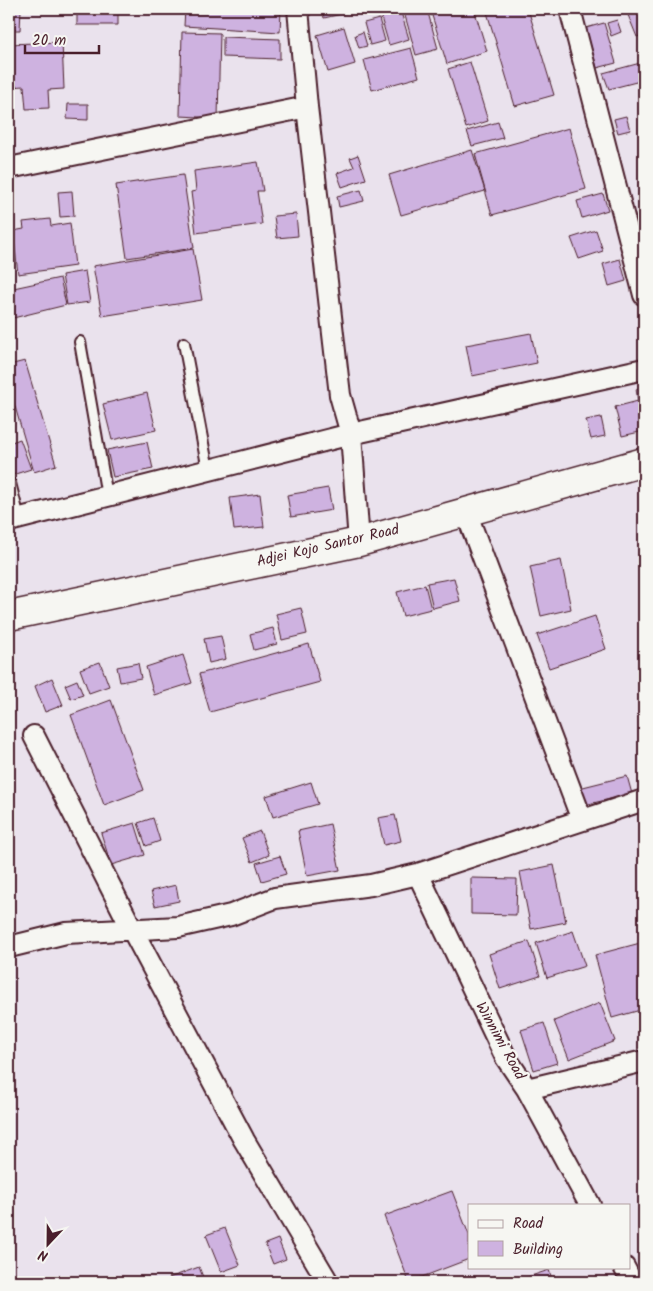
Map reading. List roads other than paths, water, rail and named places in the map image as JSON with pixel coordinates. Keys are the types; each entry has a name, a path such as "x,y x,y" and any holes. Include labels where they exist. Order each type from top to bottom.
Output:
{"street":[{"path":"298,9 307,107 340,395 351,434 359,542"},
{"path":"570,9 644,295"},
{"path":"9,168 307,107"},
{"path":"14,519 351,434 644,369"},
{"name":"Adjei Kojo Santor Road","path":"9,616 359,542 644,462"},
{"path":"466,512 582,820"},
{"path":"34,736 133,930 244,1140 328,1282"},
{"path":"9,947 66,934 178,927 231,915 275,898 371,885 418,874 644,800"},
{"name":"Winnimi Road","path":"418,874 506,1058 526,1089 589,1204"},
{"path":"526,1089 644,1061"},
{"path":"625,1268 632,1282"}],"lane":[{"path":"80,342 108,496"},
{"path":"184,343 208,470"},
{"path":"10,483 14,519"}]}
